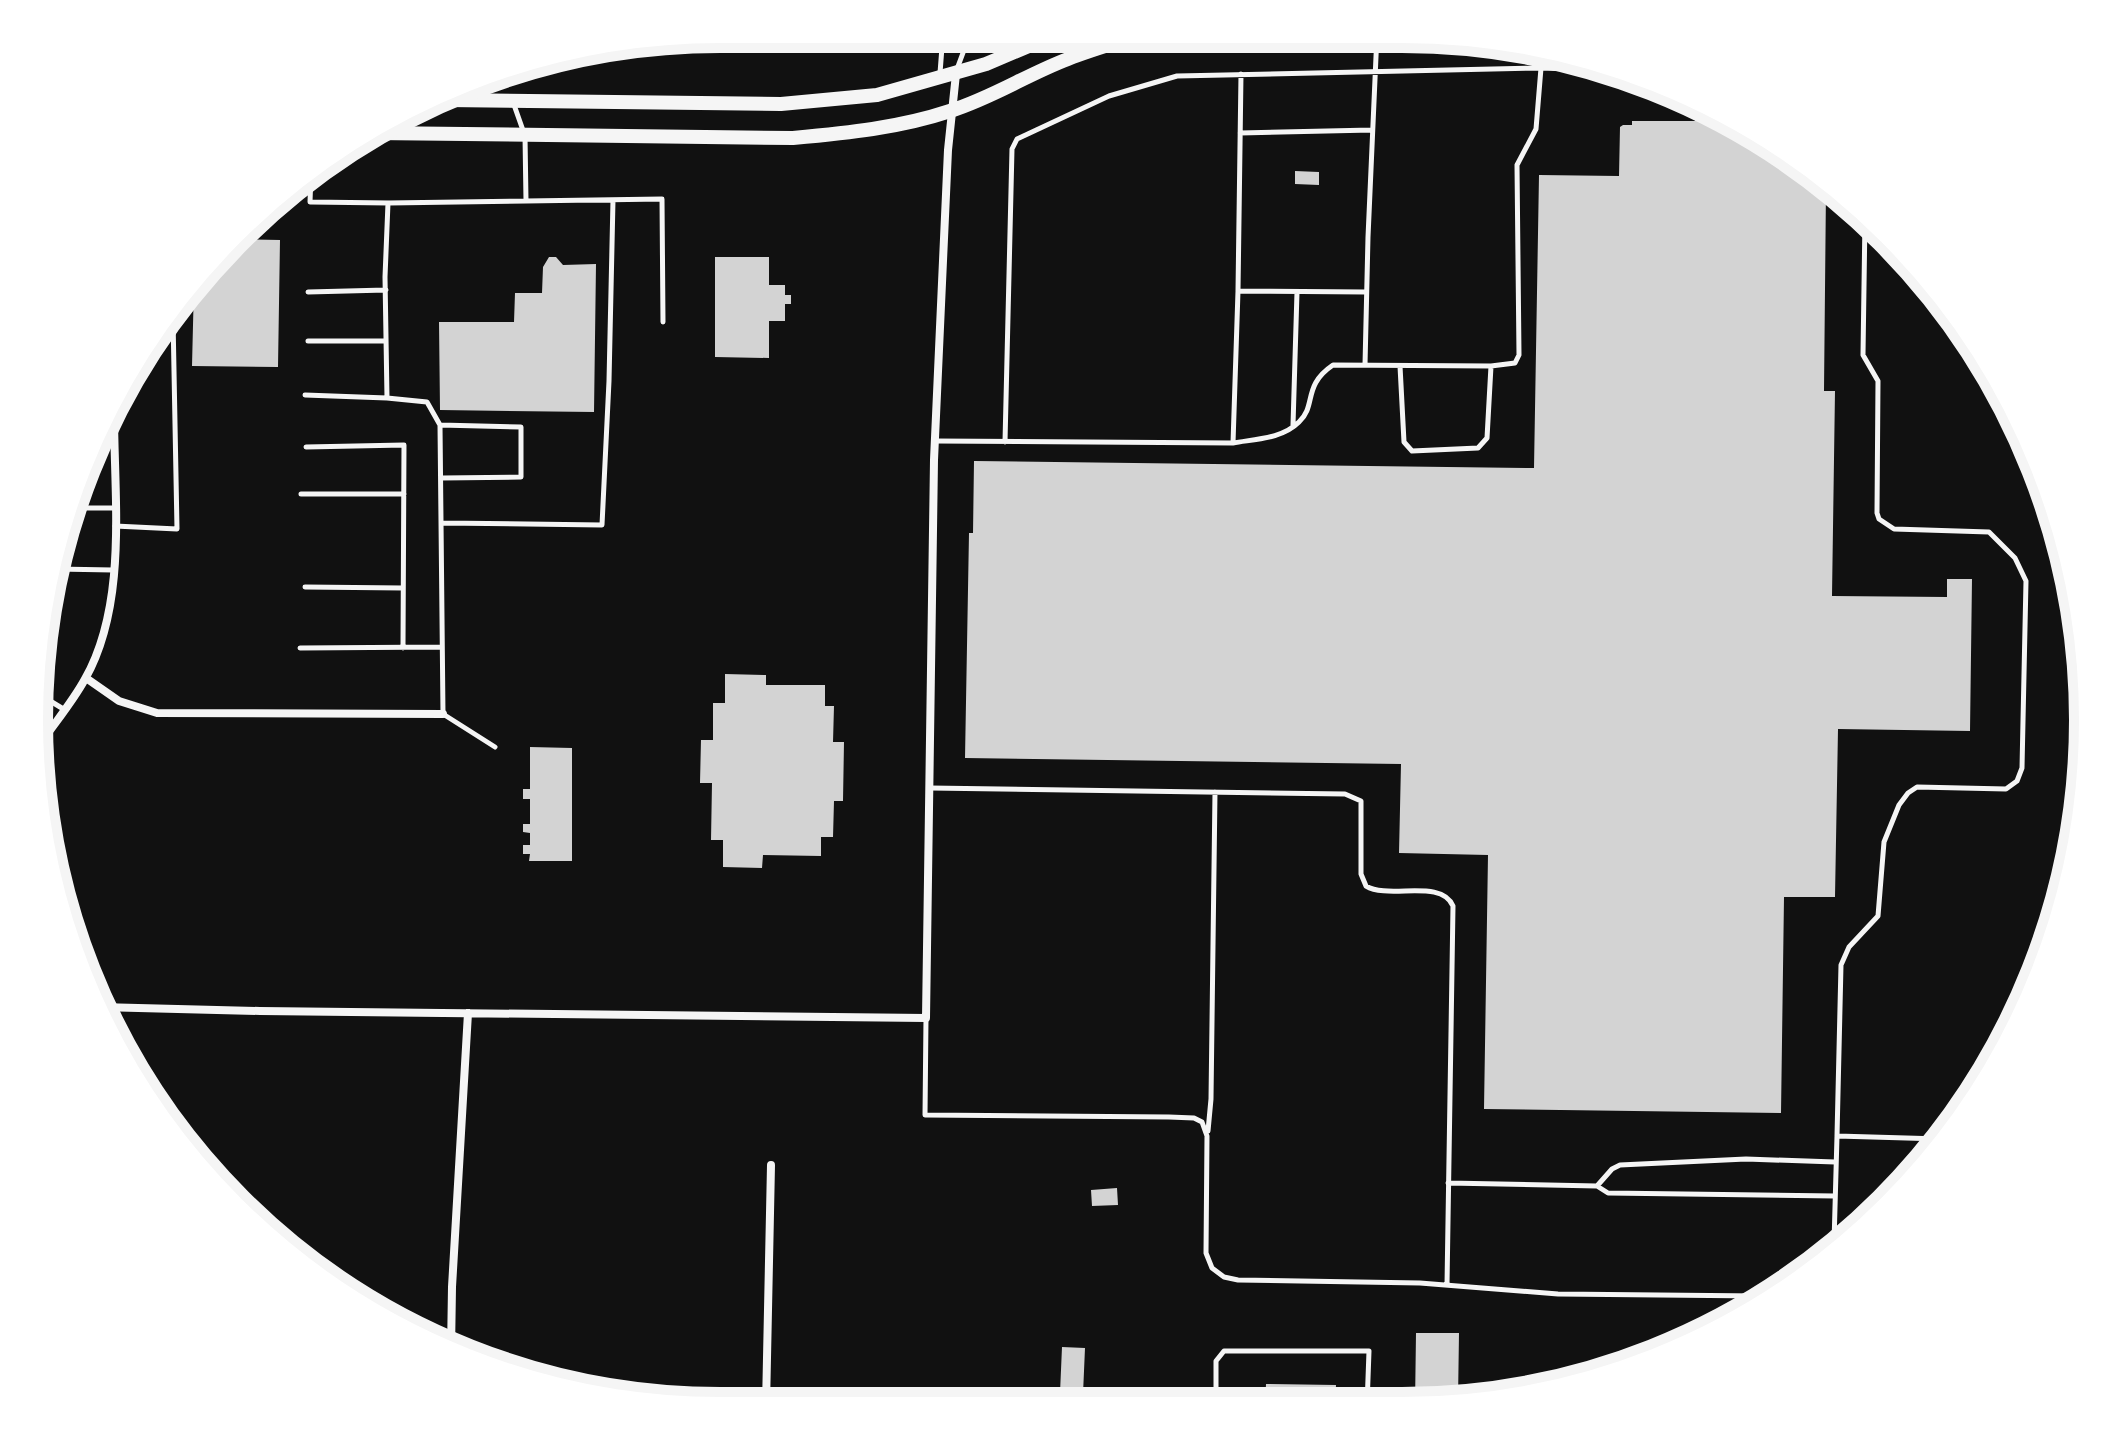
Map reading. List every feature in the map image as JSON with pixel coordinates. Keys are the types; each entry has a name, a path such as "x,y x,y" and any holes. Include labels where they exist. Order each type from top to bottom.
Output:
{"main road":[{"path":"460,100 781,104 877,95 956,74 1024,48"},
{"path":"393,133 793,138 849,133 907,124 953,110 998,93 1067,59 1101,48"}],"street":[{"path":"113,1007 926,1018 935,441 948,150 956,74"},
{"path":"48,733 86,678 100,643 114,570 114,430"},
{"path":"86,678 119,701 157,713 443,714"},
{"path":"451,1336 468,1013"},
{"path":"766,1392 771,1165"}],"lane":[{"path":"939,78 943,48"},
{"path":"956,74 965,48"},
{"path":"1365,365 1377,48"},
{"path":"935,441 1233,443 1277,436 1299,422 1319,374 1333,365 1491,366 1515,363 1519,355 1517,165 1536,129 1541,68"},
{"path":"1005,442 1012,149 1017,139 1109,96 1177,76 1376,70 1567,69"},
{"path":"1233,443 1241,74"},
{"path":"513,101 525,136 526,201"},
{"path":"1240,133 1372,130"},
{"path":"311,187 310,202 662,199 663,322"},
{"path":"442,523 602,525 613,200"},
{"path":"387,398 388,203 392,203"},
{"path":"1834,1234 1841,965 1849,947 1878,916 1882,854 1899,805 1903,797 1917,787 2006,789 2021,775 2024,740 2026,581 2015,558 1989,532 1894,529 1879,519 1877,513 1878,381 1863,355 1865,234"},
{"path":"308,292 386,290"},
{"path":"1238,291 1366,292"},
{"path":"1293,426 1297,292"},
{"path":"115,526 177,529 173,330"},
{"path":"308,341 386,341"},
{"path":"1400,366 1404,442 1412,451 1478,448 1487,438 1491,366"},
{"path":"305,395 427,402 440,425 443,714 495,747"},
{"path":"440,425 521,427 521,477 442,478"},
{"path":"306,447 404,445 403,648"},
{"path":"301,494 404,494"},
{"path":"83,508 114,508"},
{"path":"66,569 114,570"},
{"path":"305,587 403,588"},
{"path":"300,648 442,647"},
{"path":"48,700 65,710"},
{"path":"930,788 1350,794 1358,798 1362,806 1361,874 1366,886 1380,891 1438,892 1452,901 1447,1285"},
{"path":"1215,792 1206,1253 1212,1268 1224,1277 1254,1281 1447,1285 1558,1294 1748,1296"},
{"path":"926,1018 925,1115 1194,1118 1202,1122 1207,1136"},
{"path":"1837,1136 1927,1139"},
{"path":"1597,1186 1612,1169 1620,1165 1746,1159 1835,1162"},
{"path":"1448,1183 1597,1186 1608,1193 1835,1196"},
{"path":"1216,1392 1216,1361 1224,1351 1369,1351 1368,1392"}],"building":[{"path":"1696,116 1738,138 1826,199 1824,391 1835,391 1832,596 1947,597 1947,579 1972,579 1970,731 1838,729 1835,897 1784,897 1781,1113 1484,1109 1488,855 1399,853 1401,764 965,758 969,533 973,533 974,461 1534,468 1539,175 1619,176 1620,127 1632,125 1632,121 1695,121"},
{"path":"1295,171 1319,172 1319,185 1295,184"},
{"path":"251,239 280,240 278,367 192,366 194,303"},
{"path":"549,257 556,257 563,265 596,264 594,412 440,410 439,322 514,322 515,293 542,293 543,267"},
{"path":"715,257 769,257 769,285 785,285 785,295 791,295 791,304 785,304 785,321 769,321 769,358 715,357"},
{"path":"725,674 766,675 766,685 825,685 825,706 834,706 833,742 844,742 843,801 834,801 833,837 821,837 821,856 763,855 762,868 723,867 723,840 711,840 712,783 700,783 701,740 713,740 713,703 725,703"},
{"path":"530,747 572,748 572,861 529,861 530,854 523,854 523,845 530,845 530,833 523,832 523,824 530,824 530,799 523,799 523,789 530,789"},
{"path":"1117,1188 1118,1205 1092,1206 1091,1190"},
{"path":"1416,1333 1459,1333 1458,1390 1415,1392"},
{"path":"1062,1347 1085,1348 1083,1392 1060,1392"},
{"path":"1266,1384 1336,1385 1336,1392 1266,1392"}]}
